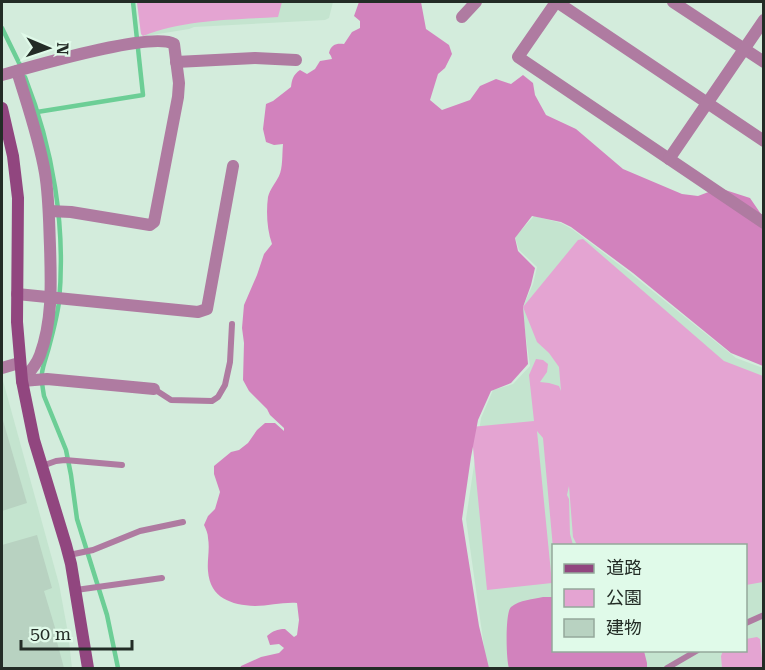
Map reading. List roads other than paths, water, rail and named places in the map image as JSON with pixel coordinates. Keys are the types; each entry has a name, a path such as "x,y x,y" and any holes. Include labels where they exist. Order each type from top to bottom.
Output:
{"street":[{"path":"462,17 476,2"},
{"path":"764,141 556,2 518,57 764,223"},
{"path":"673,2 764,63"},
{"path":"669,159 764,20"},
{"path":"2,75 137,43 156,41 173,43 179,83 178,97 153,224 49,211"},
{"path":"176,62 272,58 296,60"},
{"path":"17,71 43,164 56,298 39,357 34,368 22,381"},
{"path":"2,108 15,164 19,208 17,294 19,363 30,421 69,555 88,669"},
{"path":"2,168 15,164"},
{"path":"17,294 198,312 207,309 232,166"},
{"path":"2,368 19,363"},
{"path":"22,381 43,379 154,389"}],"lane":[{"path":"154,389 171,400 212,401 218,397 225,385 230,362 232,324"},
{"path":"42,466 65,460 122,465"},
{"path":"69,555 93,550 140,531 183,522"},
{"path":"76,590 162,578"},
{"path":"747,623 764,615"},
{"path":"668,669 696,652"}],"waterway":[{"path":"37,112 143,95 133,2"},
{"path":"2,28 22,69"},
{"path":"25,77 50,159 61,245 59,302 43,370 44,396 66,450 77,519 107,615 118,668"}]}
